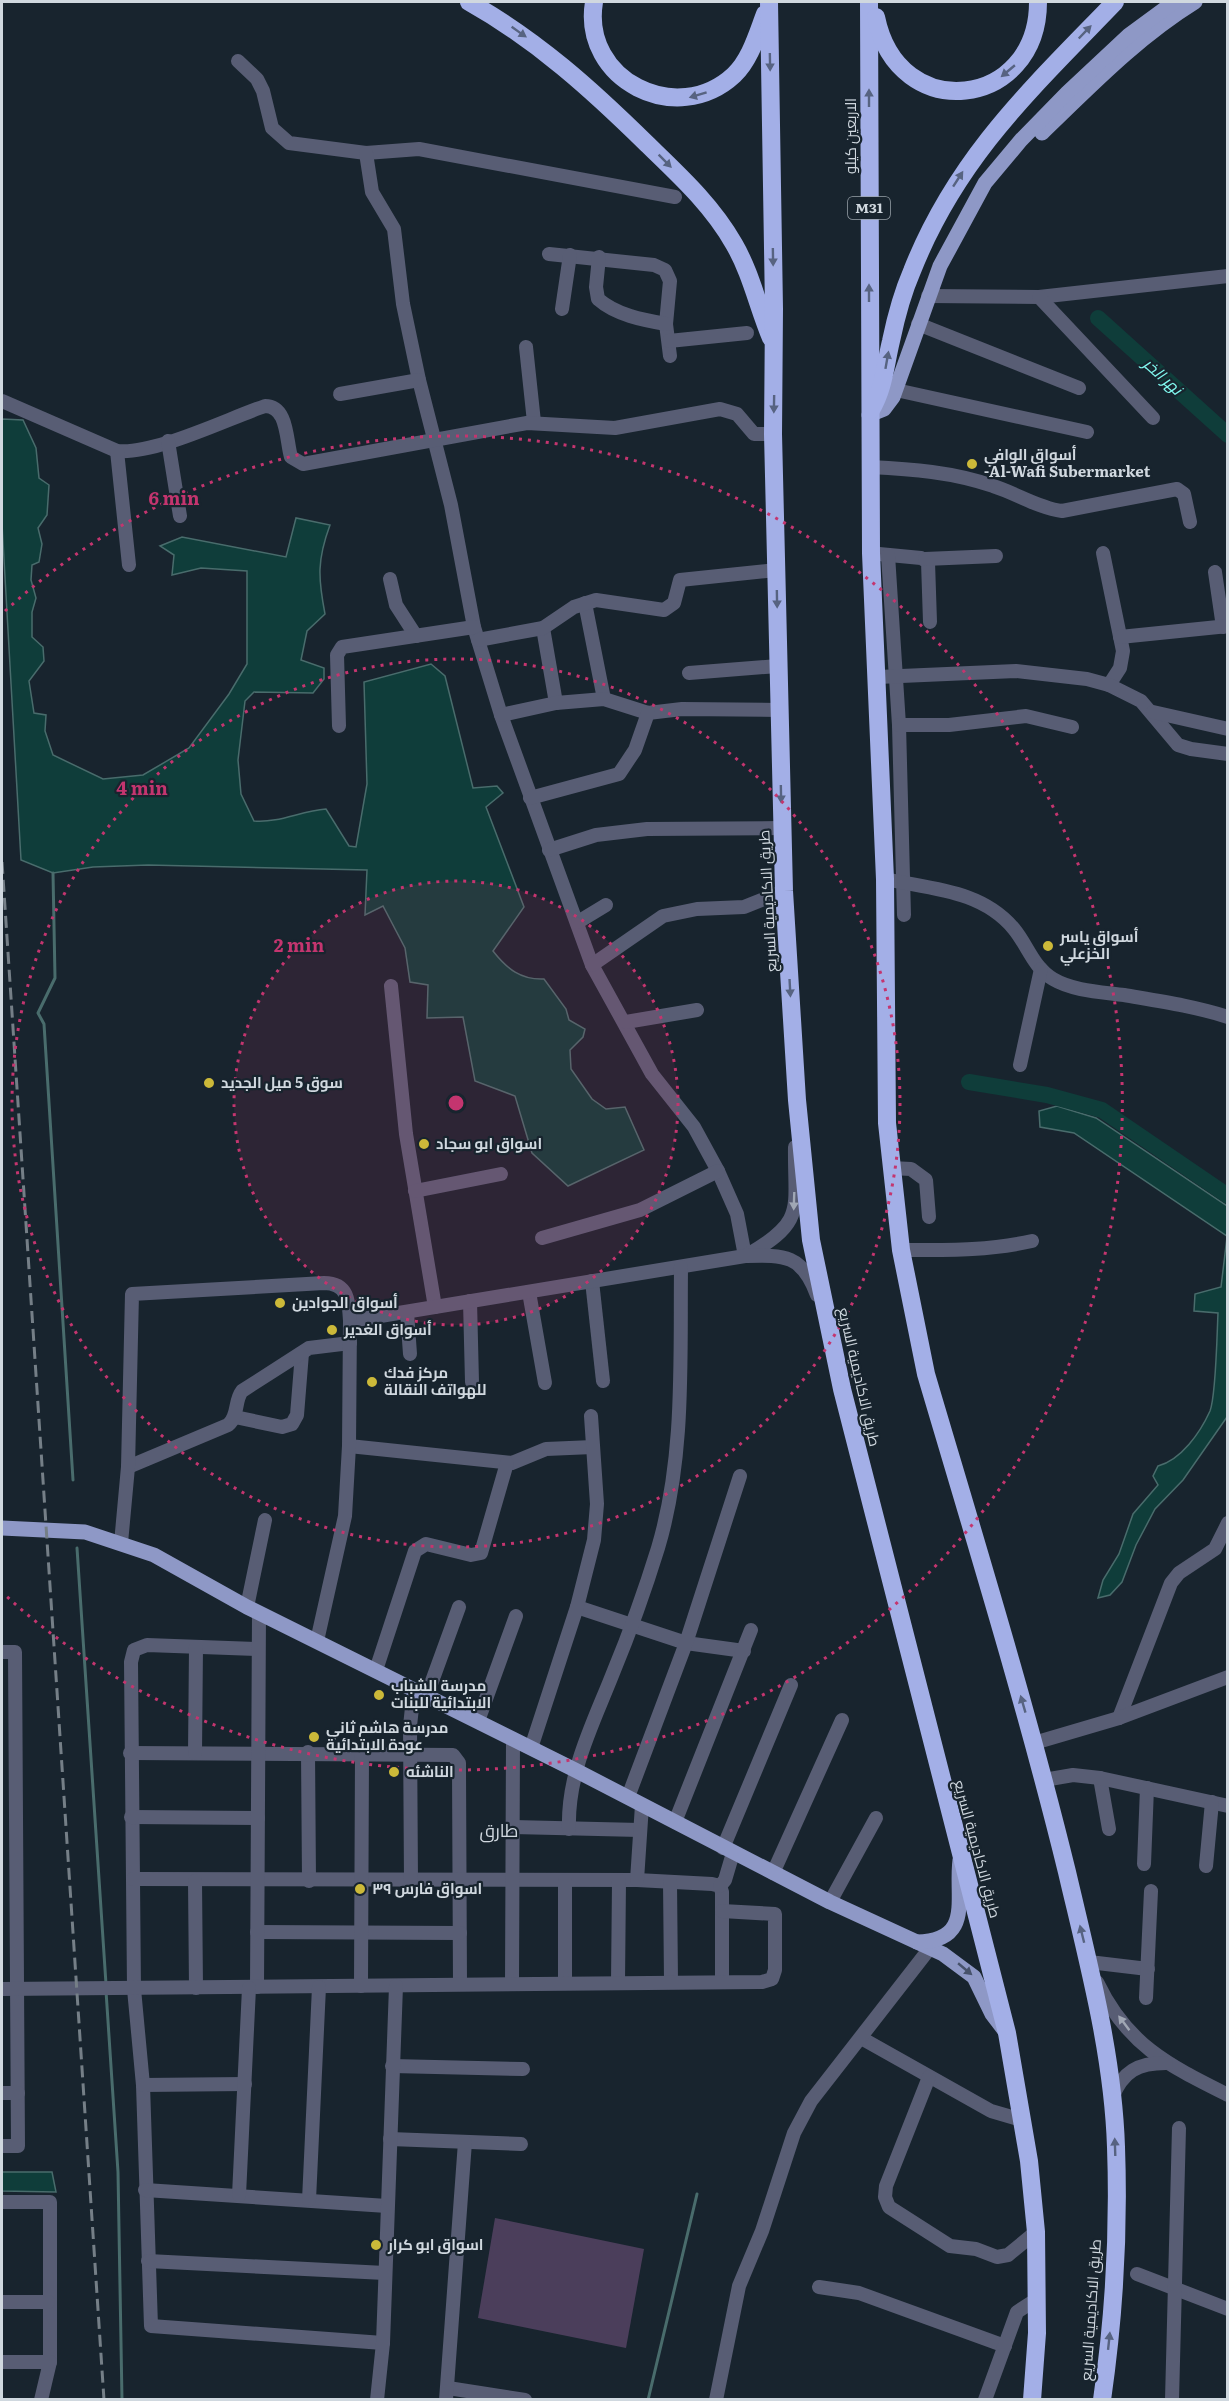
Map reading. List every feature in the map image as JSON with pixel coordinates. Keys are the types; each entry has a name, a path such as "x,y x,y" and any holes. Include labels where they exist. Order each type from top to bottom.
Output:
{"highway":[{"path":"469,2 519,32 575,76 705,202 741,257 774,345"},
{"path":"594,2 593,19 599,43 617,73 627,83 650,94 678,99 707,92 736,73 747,57 769,3"},
{"path":"871,2 885,48 900,68 921,82 955,91 986,86 1007,73 1020,60 1034,35 1038,21 1038,2"},
{"name":"الاربعين كيلو","path":"869,415 871,2"},
{"path":"869,415 881,390 905,290 948,195 972,159 999,125 1115,2"},
{"path":"769,3 774,345"},
{"name":"طريق الاكاديمية السريع","path":"774,345 773,434 784,891 797,1100 811,1240 830,1332 960,1859 1007,2033 1022,2120 1035,2232 1037,2299 1032,2400"},
{"name":"طريق الاكاديمية السريع","path":"869,415 870,466 879,554 887,676 885,879 887,1123 891,1168 901,1250 926,1374 1044,1780 1089,1965 1104,2041 1116,2146 1110,2333 1102,2400"}],"main road":[{"path":"869,415 884,409 896,390 928,296 946,252 985,183 1009,153 1059,101 1129,35 1174,2"},
{"path":"975,202 1039,135 1130,49 1171,16 1195,2"},
{"path":"2,1527 68,1529 121,1543 154,1556 253,1610 575,1770 830,1902 958,1962 974,1977 992,2014 1007,2033"},
{"path":"914,1942 941,1939 956,1924 960,1910 958,1884 960,1859"}],"street":[{"path":"238,61 257,79 263,91 268,118 279,137 299,146 366,153 419,148 675,197"},
{"path":"366,153 372,192 394,229 403,304 419,380 451,505 476,634 501,714 592,964 626,1022 652,1074 694,1127 718,1171 737,1214 745,1256"},
{"path":"549,254 599,257 654,265 665,270 669,281 666,324 670,356"},
{"path":"562,309 570,255"},
{"path":"599,257 596,287 598,298 617,311 646,321 666,324"},
{"path":"928,296 1039,297 1227,276"},
{"path":"1039,297 1153,418"},
{"path":"918,324 1080,388"},
{"path":"669,341 747,333"},
{"path":"526,347 534,422"},
{"path":"340,394 419,380"},
{"path":"896,390 1087,432"},
{"path":"2,401 117,451 135,451 269,406 281,414 291,457 299,463 534,422 615,428 720,409 737,414 754,434 773,434"},
{"path":"168,441 180,516"},
{"path":"117,451 129,565"},
{"path":"870,466 929,471 980,482 1044,507 1062,511 1178,489 1184,494 1190,522"},
{"path":"1103,553 1123,659 1109,685"},
{"path":"879,554 925,559 996,556"},
{"path":"925,559 929,566 930,622"},
{"path":"339,726 337,655 340,649 416,636 543,628 585,603 608,601 664,610 674,603 680,580 777,570"},
{"path":"1120,637 1225,626 1215,572"},
{"path":"390,579 396,606 416,636"},
{"path":"585,603 604,699"},
{"path":"543,628 556,703"},
{"path":"690,673 778,666"},
{"path":"904,915 899,725 887,676 1016,671 1087,679 1109,685 1141,701 1153,712 1169,737 1178,745 1221,753 1222,729 1153,712"},
{"path":"501,714 556,703 604,699 648,713 682,709 779,710"},
{"path":"531,798 619,774 635,750 648,713"},
{"path":"899,725 949,725 1026,716 1072,727"},
{"path":"549,850 596,835 647,829 782,828"},
{"path":"885,879 968,896 987,904 1003,916 1017,932 1028,953 1054,980 1069,985 1170,1002 1227,1017"},
{"path":"592,964 663,916 697,909 744,907 784,891"},
{"path":"578,922 606,905"},
{"path":"1020,1065 1041,969"},
{"path":"391,986 415,1191 435,1307"},
{"path":"626,1022 697,1010"},
{"path":"745,1256 781,1233 792,1218 797,1100"},
{"path":"891,1168 911,1169 926,1180 929,1217"},
{"path":"542,1238 640,1210 718,1171"},
{"path":"415,1191 501,1174"},
{"path":"901,1250 1003,1248 1032,1241"},
{"path":"350,1321 745,1256 781,1256 797,1263 812,1281 830,1332"},
{"path":"569,1830 569,1799 575,1770 632,1626 658,1546 672,1473 679,1409 681,1267"},
{"path":"592,1281 603,1381"},
{"path":"121,1543 128,1467 132,1294 333,1283 347,1294 350,1321 349,1446 340,1545 317,1641"},
{"path":"529,1292 545,1383"},
{"path":"470,1301 472,1382"},
{"path":"407,1312 410,1354"},
{"path":"128,1467 228,1425 235,1417 238,1398 242,1391 314,1346 350,1343"},
{"path":"235,1417 282,1427 292,1424 297,1415 302,1353"},
{"path":"531,1748 577,1607 596,1527 591,1416"},
{"path":"349,1446 507,1463 546,1449 593,1446"},
{"path":"376,1670 415,1551 426,1544 471,1556 481,1553 507,1463"},
{"path":"628,1797 686,1643 740,1476"},
{"path":"239,2195 257,1932 258,1649 253,1610 265,1520"},
{"path":"1119,1718 1172,1582 1179,1573 1215,1549 1227,1523"},
{"path":"411,1881 410,1716 459,1606"},
{"path":"577,1607 686,1643 744,1651"},
{"path":"478,1721 516,1616"},
{"path":"675,1822 751,1630"},
{"path":"258,1649 147,1645 134,1650 131,1662 130,1753 134,1989 142,2085 151,2326 383,2343"},
{"path":"195,1754 196,1647"},
{"path":"2,1652 15,1652 9,1751 16,1822 18,2093 18,2146 2,2146"},
{"path":"1034,1743 1119,1718 1227,1677"},
{"path":"720,1886 725,1880 728,1850 791,1684"},
{"path":"773,1872 842,1720"},
{"path":"512,1984 513,1739"},
{"path":"309,1752 309,1881"},
{"path":"130,1753 448,1754 459,1763 460,1984"},
{"path":"361,1986 362,1754"},
{"path":"1044,1780 1073,1775 1100,1778 1227,1806"},
{"path":"1100,1778 1108,1829"},
{"path":"1144,1864 1147,1788"},
{"path":"1206,1866 1212,1802"},
{"path":"637,1880 642,1805"},
{"path":"131,1817 258,1818"},
{"path":"830,1902 876,1818"},
{"path":"2,1822 16,1822"},
{"path":"513,1827 640,1830"},
{"path":"133,1879 461,1882 637,1880 720,1886"},
{"path":"195,1881 196,1988"},
{"path":"565,1881 565,1983"},
{"path":"618,1982 619,1881"},
{"path":"670,1882 671,1982"},
{"path":"720,1886 722,1892 722,1981"},
{"path":"2,1887 16,1887"},
{"path":"1146,1998 1151,1891"},
{"path":"2,1989 762,1982 772,1979 776,1970 777,1922 771,1912 722,1911"},
{"path":"257,1932 460,1934"},
{"path":"716,2400 740,2286 765,2222 794,2133 811,2101 930,1948"},
{"path":"1089,1965 1148,1969"},
{"path":"1089,1965 1110,2004 1131,2033 1166,2063 1227,2095"},
{"path":"309,2200 320,1986"},
{"path":"377,2400 383,2343 396,1986"},
{"path":"861,2038 998,2114 1022,2120"},
{"path":"1111,2100 1120,2084 1134,2069 1149,2063 1166,2063"},
{"path":"392,2066 523,2069"},
{"path":"929,2077 886,2186 885,2197 889,2207 950,2246 973,2248 997,2257 1008,2255 1035,2232"},
{"path":"142,2085 245,2084"},
{"path":"2,2093 18,2093"},
{"path":"1172,2400 1179,2128"},
{"path":"390,2139 521,2144"},
{"path":"465,2142 447,2394 525,2400"},
{"path":"145,2190 387,2206"},
{"path":"2,2202 50,2202 48,2302 50,2362 41,2400"},
{"path":"148,2261 385,2273"},
{"path":"1137,2274 1227,2309"},
{"path":"819,2287 859,2293 1005,2346"},
{"path":"985,2400 1017,2313 1037,2299"},
{"path":"2,2302 48,2302"},
{"path":"2,2362 50,2362"}],"shaded area":[{"path":"2,419 23,420 36,448 39,478 49,485 47,515 38,528 42,544 39,562 32,565 31,580 36,598 32,612 32,637 43,647 44,661 29,681 34,713 46,715 45,731 53,755 103,779 143,775 189,748 229,694 247,664 247,571 201,568 172,575 174,555 160,546 182,537 286,557 296,518 330,525 320,569 325,614 307,631 301,660 324,668 324,679 313,693 254,692 245,701 238,760 241,794 254,821 273,820 326,809 349,846 356,847 367,784 364,682 431,664 445,676 473,788 497,786 503,793 486,807 524,907 493,951 515,972 528,978 544,979 566,1009 569,1020 585,1029 583,1037 570,1050 571,1069 592,1099 606,1109 625,1107 644,1150 568,1186 532,1153 515,1096 475,1081 463,1017 427,1018 428,985 410,982 405,948 383,906 365,915 367,870 148,865 93,867 53,873 21,860 2,524"},
{"path":"1057,1106 1096,1118 1227,1206 1227,1236 1074,1133 1040,1127 1039,1111"},
{"path":"1227,1237 1227,1417 1183,1480 1155,1509 1136,1545 1122,1582 1110,1595 1098,1598 1103,1580 1119,1554 1133,1514 1158,1485 1153,1476 1158,1466 1174,1458 1189,1445 1210,1411 1215,1379 1218,1313 1194,1311 1195,1294 1221,1287"},
{"path":"2,2172 52,2172 56,2192 2,2191"},
{"path":"495,2218 644,2249 626,2348 478,2318"}],"waterway":[{"name":"نهر الخر","path":"1098,318 1228,435"},
{"path":"53,873 55,978 38,1013 44,1024 73,1480"},
{"path":"969,1082 1047,1095 1102,1110 1228,1196"},
{"path":"77,1548 106,1984"},
{"path":"106,1991 118,2172 122,2400"},
{"path":"648,2400 697,2194"}],"railway":[{"path":"2,862 104,2400"}],"place":[{"name":"أسواق الوافي -Al-Wafi Subermarket","path":"972,464"},
{"name":"أسواق ياسر الخزعلي","path":"1048,946"},
{"name":"سوق 5 ميل الجديد","path":"209,1083"},
{"name":"اسواق ابو سجاد","path":"424,1144"},
{"name":"أسواق الجوادين","path":"280,1303"},
{"name":"أسواق الغدير","path":"332,1330"},
{"name":"مركز فدك للهواتف النقالة","path":"372,1382"},
{"name":"مدرسة الشباب الابتدائية للبنات","path":"379,1695"},
{"name":"مدرسة هاشم ثاني عودة الابتدائية","path":"314,1737"},
{"name":"الناشئه","path":"394,1772"},
{"name":"اسواق فارس ٣٩","path":"360,1889"},
{"name":"اسواق ابو كرار","path":"376,2245"}],"district":[{"name":"طارق","path":"499,1831"}]}
